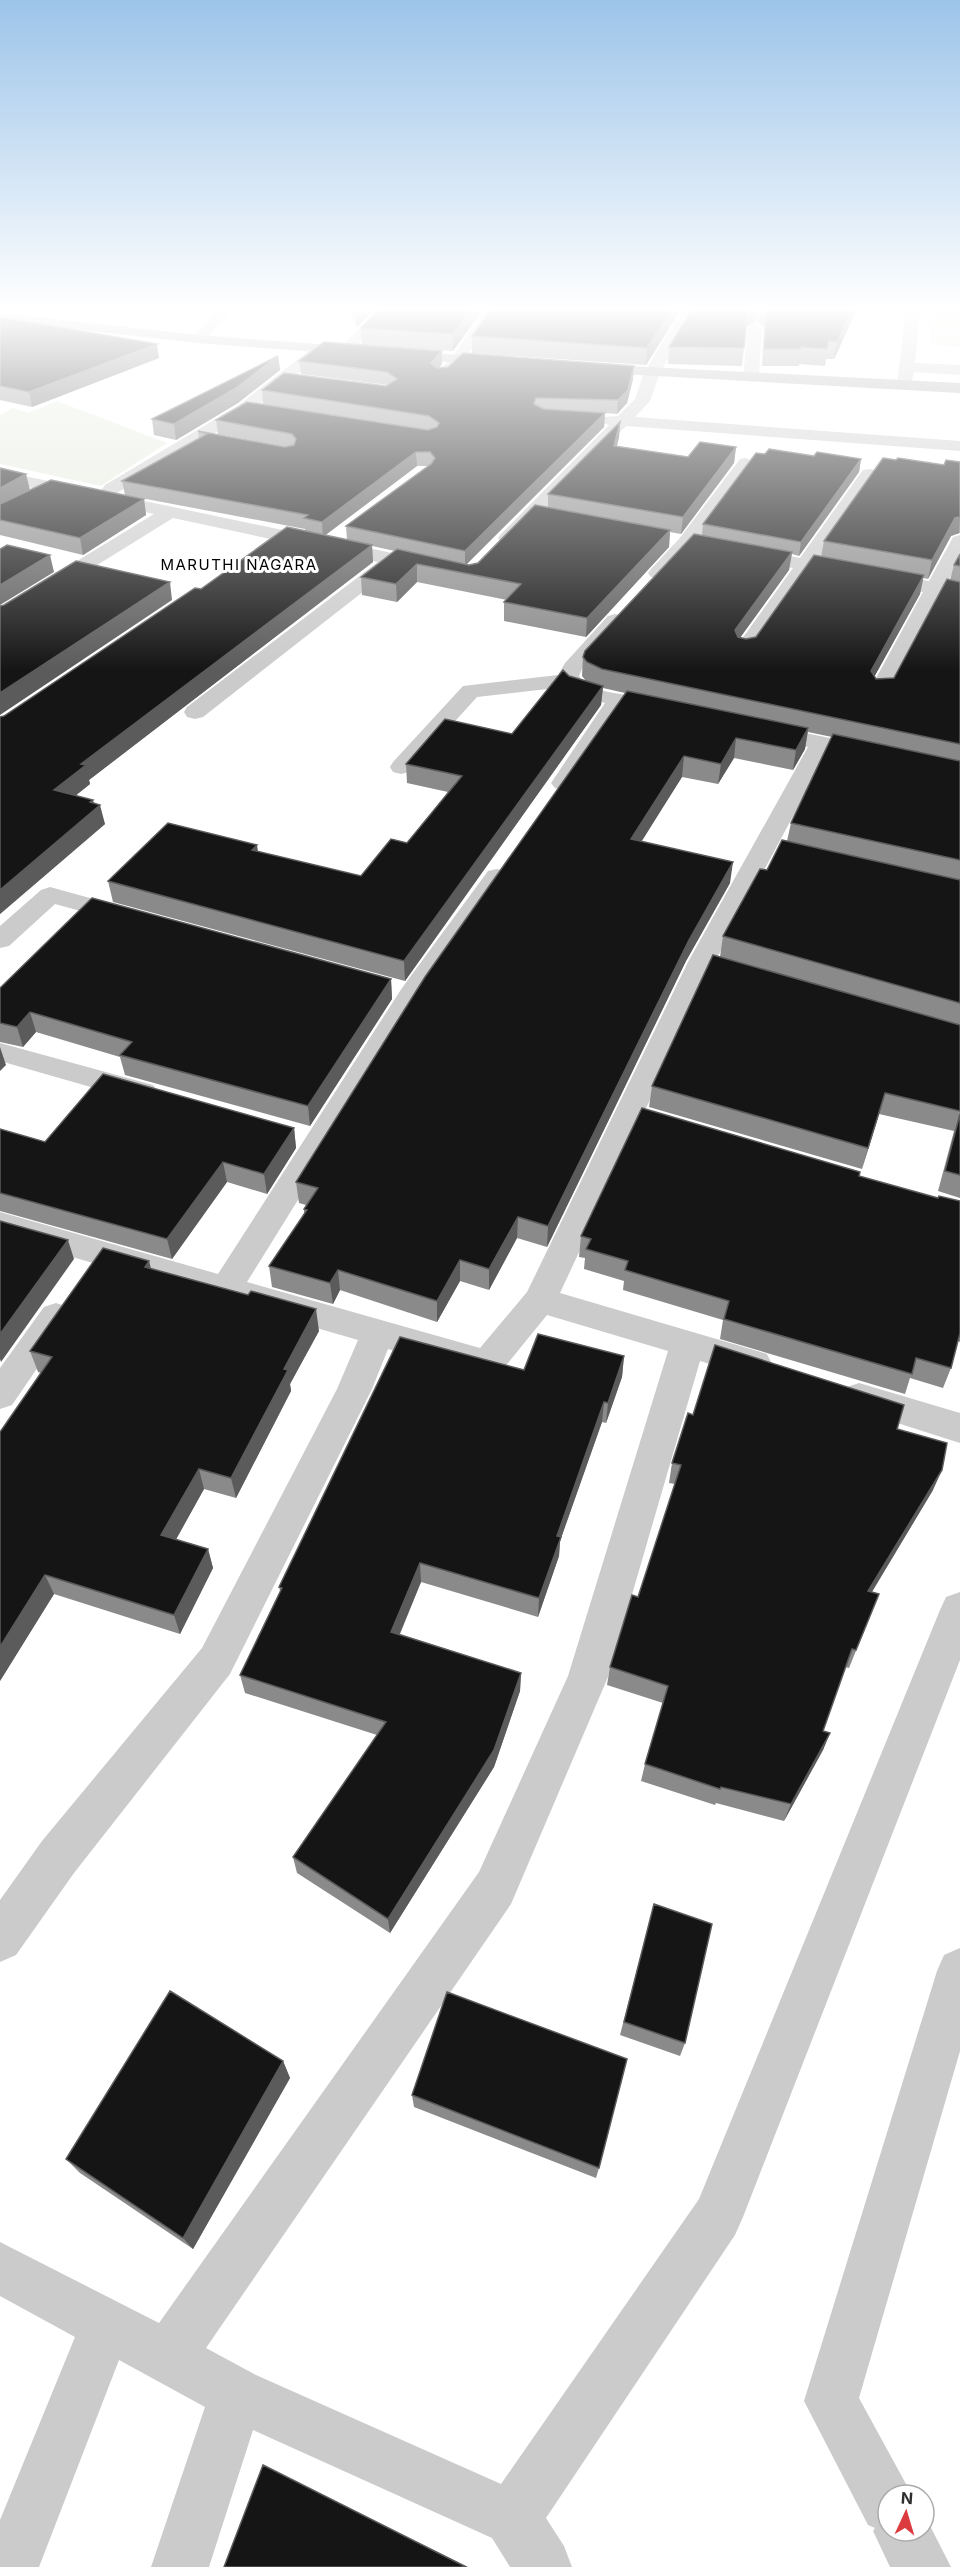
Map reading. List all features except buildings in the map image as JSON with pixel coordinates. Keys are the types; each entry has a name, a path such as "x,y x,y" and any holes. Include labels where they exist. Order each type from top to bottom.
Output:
{"street":[{"path":"98,497 206,431"},
{"path":"492,552 613,431"},
{"path":"755,431 960,446"},
{"path":"196,437 219,441"},
{"path":"648,584 686,543 746,463"},
{"path":"744,650 869,474"},
{"path":"0,476 448,571"},
{"path":"31,498 52,487"},
{"path":"0,617 170,512"},
{"path":"530,514 552,519"},
{"path":"327,545 344,532"},
{"path":"264,549 284,536"},
{"path":"663,539 707,547"},
{"path":"880,691 960,541"},
{"path":"729,551 960,593"},
{"path":"195,712 393,559"},
{"path":"548,804 630,703 594,695 577,688 568,677 572,667 625,609"},
{"path":"401,767 471,691 571,680"},
{"path":"742,727 960,772"},
{"path":"0,1224 487,1364 540,1300 640,1117 701,962 776,849 821,744"},
{"path":"226,1288 308,1139 400,991 514,852"},
{"path":"0,940 50,895 152,923"},
{"path":"701,962 769,981"},
{"path":"0,1052 171,1100"},
{"path":"0,1395 100,1253"},
{"path":"540,1300 779,1372"},
{"path":"0,1939 58,1857 216,1661 354,1389 378,1332"},
{"path":"167,2358 495,1888 588,1677 688,1343"},
{"path":"836,1389 960,1428"},
{"path":"512,2517 717,2217 960,1610"},
{"path":"876,2483 831,2401 960,1971"},
{"path":"0,2268 237,2394 512,2517 543,2567"},
{"path":"10,2567 106,2325"},
{"path":"180,2567 237,2394"},
{"path":"909,2543 922,2567"}],"shaded area":[{"path":"0,431 135,431 167,443 101,486 0,464"}],"district":[{"name":"MARUTHI NAGARA","path":"239,565"}]}
